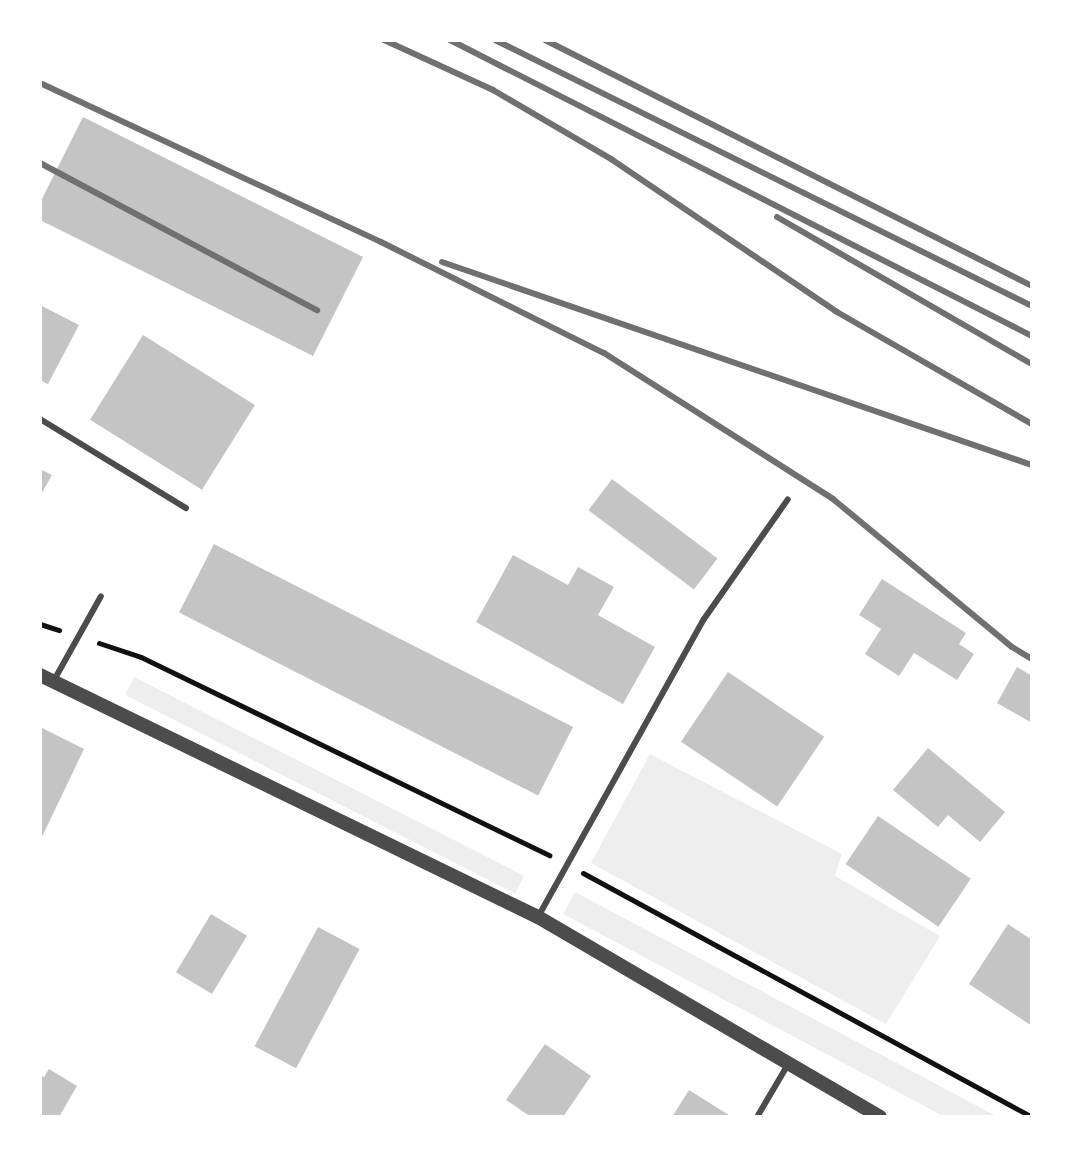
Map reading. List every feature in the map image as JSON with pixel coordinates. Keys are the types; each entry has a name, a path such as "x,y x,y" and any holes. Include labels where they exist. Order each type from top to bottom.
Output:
{"street":[{"path":"46,678 538,917 787,1066 880,1117"}],"lane":[{"path":"40,419 186,508"},
{"path":"538,917 704,619 788,499"},
{"path":"46,678 78,636 101,596"},
{"path":"757,1117 787,1066"}],"path":[{"path":"40,624 141,657 552,857"},
{"path":"580,872 1032,1117"}],"shaded area":[{"path":"134,677 524,876 515,894 125,695"},
{"path":"650,754 842,854 835,876 940,936 886,1024 591,863"},
{"path":"575,892 994,1115 945,1117 563,914"}],"building":[{"path":"83,117 363,257 313,356 40,220 40,203"},
{"path":"40,305 79,325 48,384 40,380"},
{"path":"143,335 255,405 202,490 90,420"},
{"path":"40,469 52,475 40,496"},
{"path":"612,479 717,558 694,590 589,510"},
{"path":"214,544 573,727 538,796 179,613"},
{"path":"513,555 568,585 578,567 614,587 598,615 655,647 623,704 476,622"},
{"path":"882,579 966,633 959,644 974,654 957,680 914,653 899,676 865,654 881,629 859,615"},
{"path":"1017,667 1032,676 1032,723 997,703"},
{"path":"728,672 824,737 777,807 681,742"},
{"path":"40,727 84,749 40,841"},
{"path":"928,748 1005,812 980,842 948,815 938,827 893,790"},
{"path":"878,816 971,879 938,927 846,864"},
{"path":"211,914 247,936 212,994 176,972"},
{"path":"1008,924 1032,940 1032,1026 969,984"},
{"path":"318,927 359,949 296,1068 255,1046"},
{"path":"545,1044 591,1076 563,1117 531,1117 506,1100"},
{"path":"49,1069 77,1086 59,1117 40,1117 40,1075 44,1077"},
{"path":"689,1090 732,1117 672,1117"}],"railway":[{"path":"384,40 493,90 611,159 837,312 1032,424"},
{"path":"450,40 1032,336"},
{"path":"495,40 1032,306"},
{"path":"545,40 1032,286"},
{"path":"40,83 381,242 604,353 833,499 1012,647 1032,659"},
{"path":"40,163 317,310"},
{"path":"777,217 1032,364"},
{"path":"442,262 1032,465"}]}
